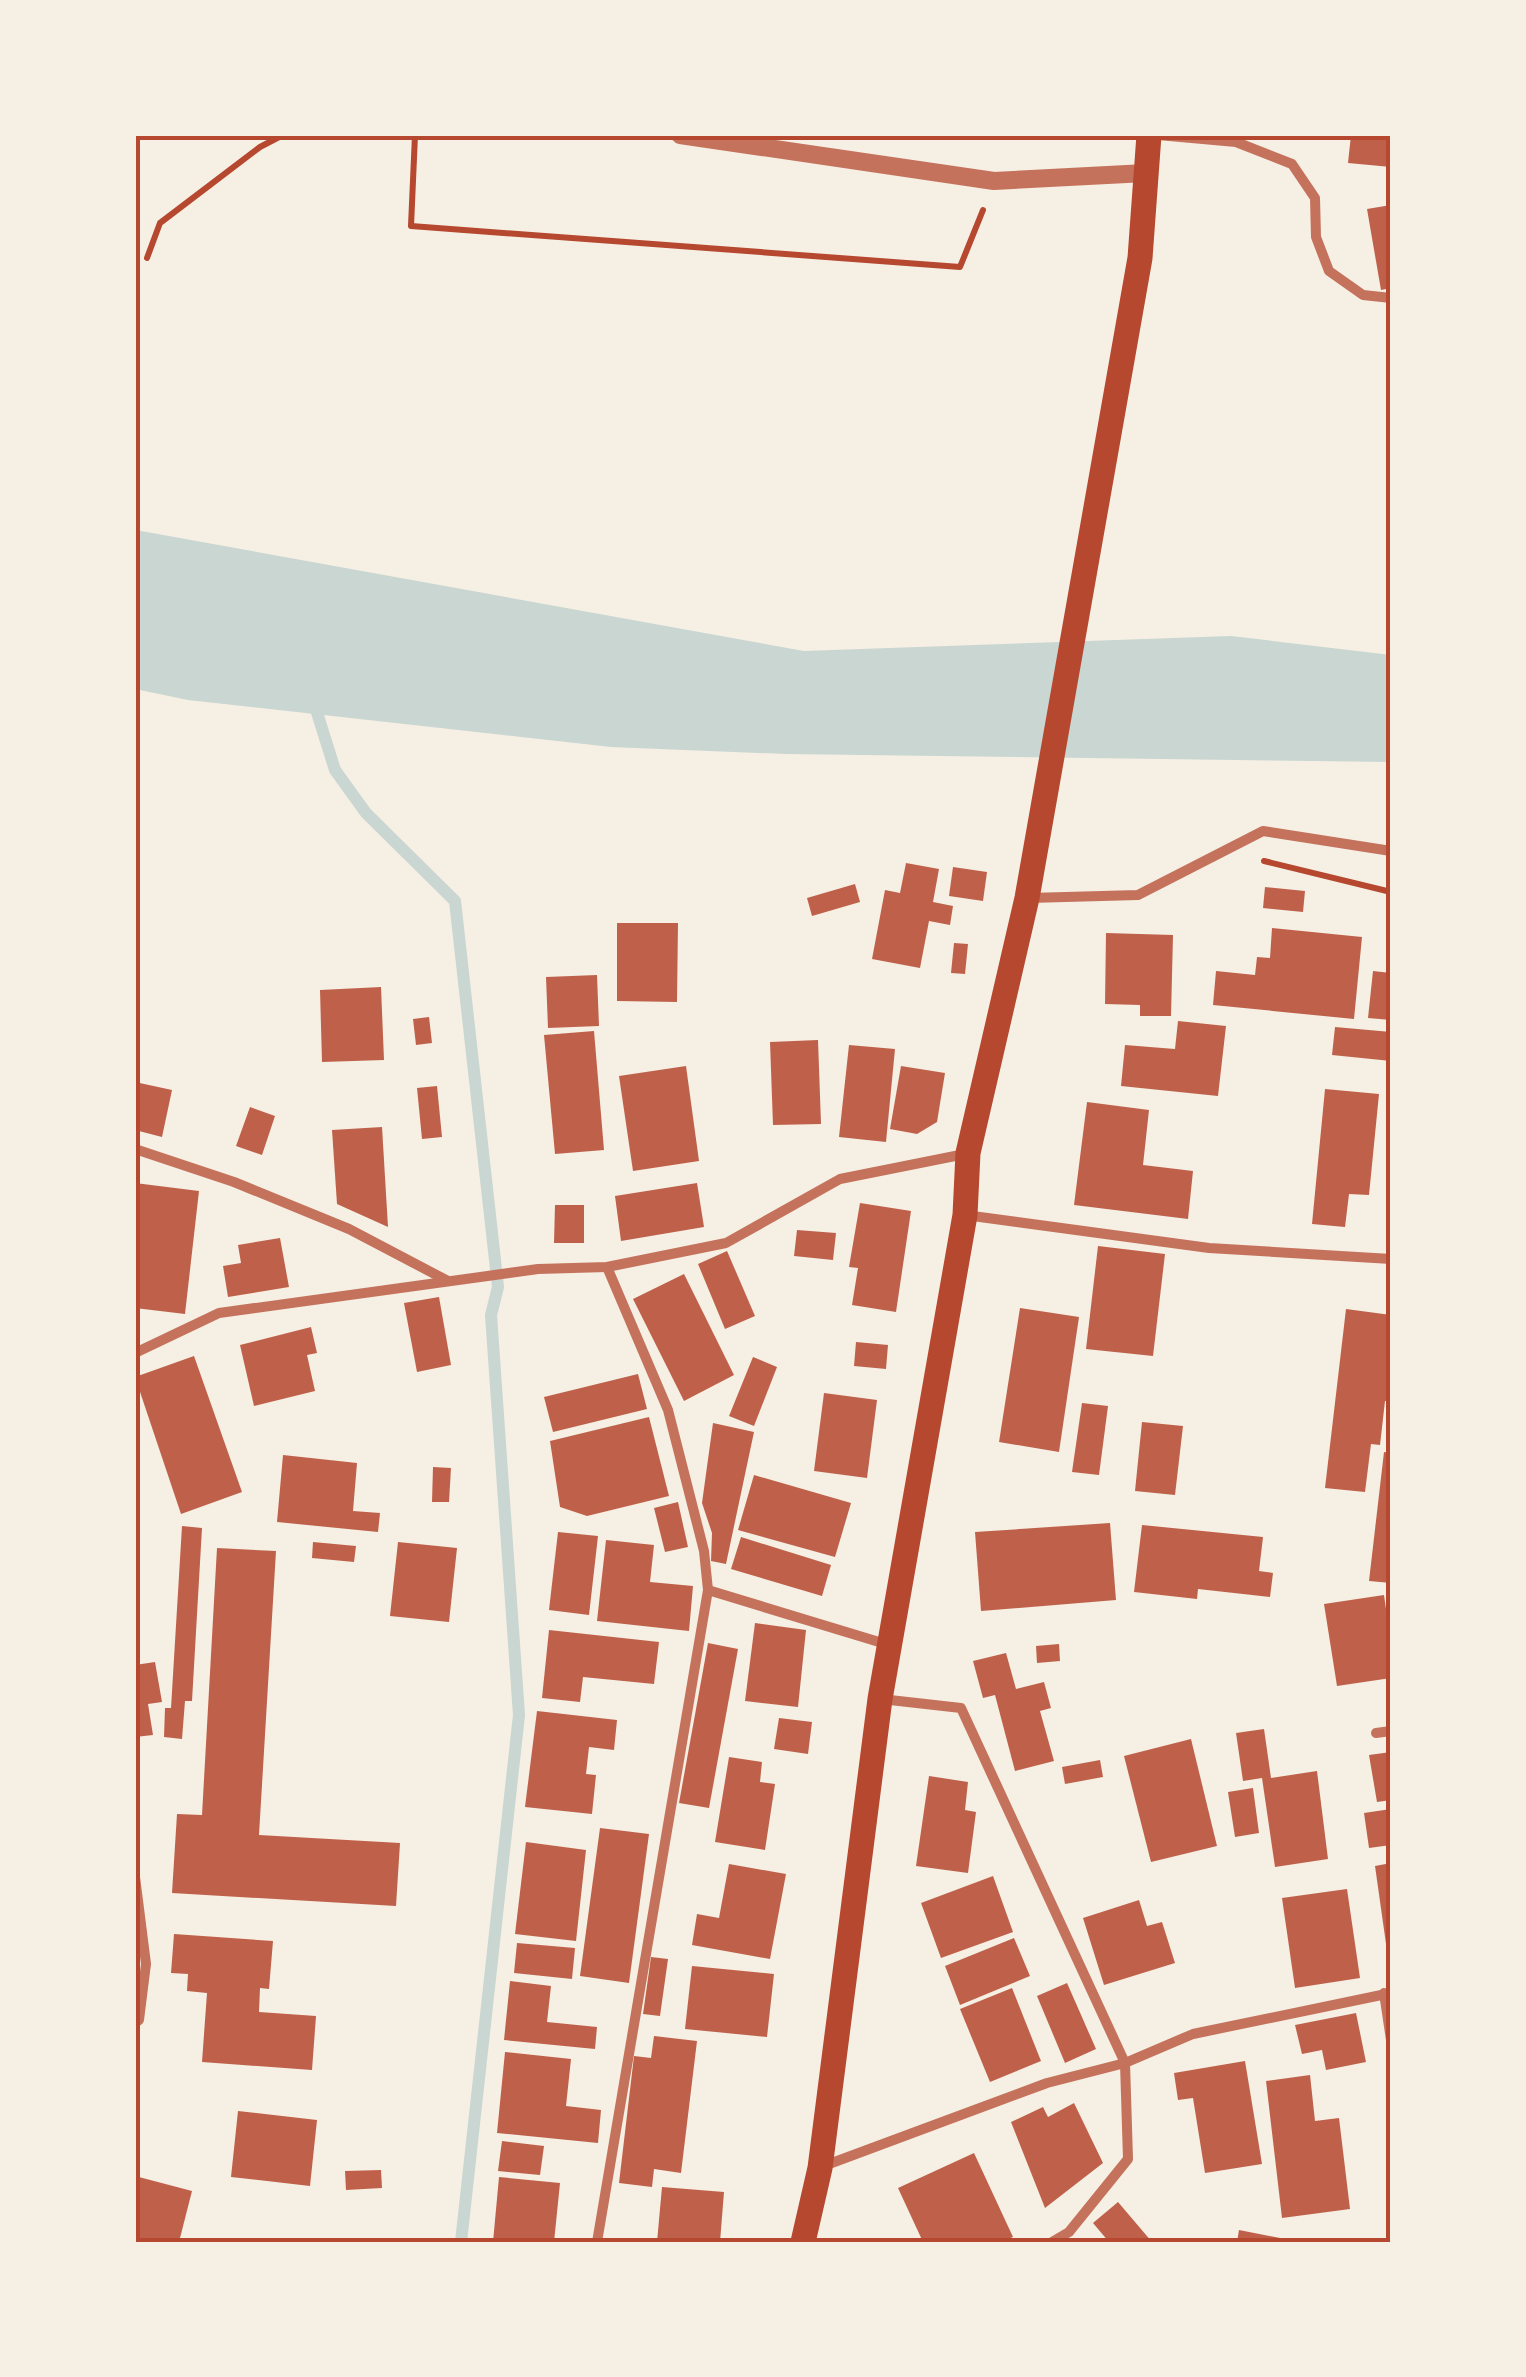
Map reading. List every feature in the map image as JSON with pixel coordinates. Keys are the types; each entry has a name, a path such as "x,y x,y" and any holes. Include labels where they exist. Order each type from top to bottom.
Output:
{"main road":[{"path":"804,2242 820,2168 880,1698 966,1215 968,1153 1027,898 1140,258 1149,135"}],"street":[{"path":"680,135 994,181 1146,172"},
{"path":"1158,135 1236,142 1292,164 1314,198 1316,237 1328,271 1363,295 1391,298"},
{"path":"1027,898 1138,895 1263,831 1391,851"},
{"path":"135,1148 234,1182 349,1229 449,1281"},
{"path":"135,1354 219,1313 538,1268 607,1267 726,1243 840,1180 968,1153"},
{"path":"966,1215 1209,1248 1391,1258"},
{"path":"598,2242 708,1590 704,1551 668,1410 607,1267"},
{"path":"708,1590 890,1645"},
{"path":"880,1698 960,1708 1125,2063 1128,2158 1069,2232 1052,2242"},
{"path":"1376,1733 1391,1731"},
{"path":"135,1877 146,1964 139,2020 135,2024"},
{"path":"820,2168 1047,2084 1125,2063 1193,2034 1388,1993 1391,2040"}],"path":[{"path":"148,258 160,222 260,146 283,135"},
{"path":"415,135 411,226 960,268 994,181"},
{"path":"1224,852 1391,892"}],"shaded area":[{"path":"135,527 804,651 1231,636 1391,655 1391,762 785,754 611,747 188,700 135,689"}],"building":[{"path":"1351,135 1391,135 1391,167 1348,163"},
{"path":"1391,205 1391,288 1381,290 1367,209"},
{"path":"906,863 939,869 933,902 953,906 950,925 929,921 920,968 872,959 885,890 900,893"},
{"path":"953,867 987,872 983,901 949,896"},
{"path":"855,884 860,902 812,916 807,898"},
{"path":"1265,887 1305,891 1303,912 1263,908"},
{"path":"617,923 678,923 677,1002 617,1001"},
{"path":"1272,928 1362,937 1354,1019 1213,1005 1216,971 1255,975 1257,957 1270,958"},
{"path":"1106,933 1173,935 1171,1016 1140,1016 1140,1005 1105,1004"},
{"path":"954,943 968,944 965,974 951,973"},
{"path":"1373,971 1391,973 1391,1020 1368,1018"},
{"path":"597,975 599,1026 548,1028 546,977"},
{"path":"381,987 384,1060 322,1062 320,990"},
{"path":"429,1017 432,1043 416,1045 413,1019"},
{"path":"1178,1021 1226,1026 1218,1096 1121,1086 1125,1045 1175,1049"},
{"path":"1335,1027 1391,1032 1391,1061 1332,1055"},
{"path":"594,1031 604,1150 555,1154 544,1035"},
{"path":"818,1040 821,1124 773,1125 770,1042"},
{"path":"849,1045 895,1049 886,1142 839,1137"},
{"path":"686,1066 699,1161 633,1171 619,1076"},
{"path":"901,1066 945,1073 937,1122 917,1134 890,1129"},
{"path":"135,1082 172,1090 162,1137 135,1130"},
{"path":"437,1086 442,1137 422,1139 417,1088"},
{"path":"1325,1089 1379,1094 1369,1195 1349,1194 1345,1227 1312,1224"},
{"path":"1087,1102 1149,1110 1143,1165 1193,1171 1188,1219 1074,1205"},
{"path":"250,1107 275,1116 262,1155 236,1146"},
{"path":"382,1127 388,1227 337,1204 332,1130"},
{"path":"135,1183 199,1191 185,1314 135,1308"},
{"path":"697,1183 704,1227 621,1241 615,1196"},
{"path":"860,1203 911,1211 896,1312 852,1305 858,1268 849,1267"},
{"path":"555,1205 584,1205 584,1243 554,1243"},
{"path":"797,1230 836,1233 833,1260 794,1256"},
{"path":"280,1238 289,1287 228,1297 223,1266 241,1263 238,1245"},
{"path":"1098,1246 1165,1254 1153,1356 1086,1349"},
{"path":"727,1251 755,1316 725,1329 698,1264"},
{"path":"684,1274 734,1375 684,1401 633,1299"},
{"path":"439,1297 451,1365 417,1372 404,1303"},
{"path":"1020,1308 1079,1317 1059,1452 999,1442"},
{"path":"1346,1309 1391,1315 1391,1401 1385,1401 1380,1445 1371,1444 1365,1492 1325,1488"},
{"path":"311,1327 317,1353 307,1355 315,1391 254,1406 240,1345"},
{"path":"856,1342 888,1345 886,1369 854,1366"},
{"path":"194,1356 242,1492 181,1514 135,1377"},
{"path":"753,1357 777,1367 754,1426 729,1416"},
{"path":"638,1374 647,1409 553,1432 544,1397"},
{"path":"824,1393 877,1400 867,1478 814,1471"},
{"path":"1082,1403 1108,1406 1099,1475 1072,1472"},
{"path":"649,1417 669,1496 587,1516 560,1507 550,1441"},
{"path":"1142,1422 1183,1426 1175,1495 1135,1491"},
{"path":"713,1423 754,1432 726,1564 711,1561 712,1533 702,1503"},
{"path":"1384,1452 1391,1453 1391,1583 1369,1581"},
{"path":"283,1455 357,1463 353,1511 380,1513 378,1532 277,1522"},
{"path":"433,1467 451,1468 449,1502 432,1502"},
{"path":"754,1475 851,1503 835,1557 738,1530"},
{"path":"678,1502 688,1547 665,1552 654,1508"},
{"path":"1110,1523 1116,1600 981,1611 975,1532"},
{"path":"1142,1525 1263,1537 1259,1571 1273,1573 1270,1597 1198,1589 1197,1599 1134,1592"},
{"path":"182,1526 202,1528 192,1701 185,1701 182,1739 164,1737 165,1708 171,1708"},
{"path":"558,1532 598,1536 589,1615 549,1610"},
{"path":"741,1537 831,1565 822,1596 731,1569"},
{"path":"606,1540 654,1545 650,1582 693,1586 689,1631 597,1621"},
{"path":"313,1542 356,1546 354,1562 312,1558"},
{"path":"398,1542 457,1548 449,1622 390,1616"},
{"path":"217,1548 276,1551 259,1835 400,1843 396,1906 172,1893 177,1814 202,1815"},
{"path":"1384,1595 1391,1678 1337,1686 1324,1604"},
{"path":"755,1623 806,1630 798,1707 745,1701"},
{"path":"549,1630 659,1642 654,1684 583,1677 580,1702 542,1698"},
{"path":"708,1643 738,1649 709,1808 679,1803"},
{"path":"1059,1644 1060,1661 1037,1663 1036,1646"},
{"path":"1006,1653 1016,1689 1044,1682 1051,1708 1040,1711 1054,1761 1015,1771 995,1695 983,1698 973,1661"},
{"path":"155,1662 162,1702 148,1704 153,1735 135,1737 135,1665"},
{"path":"537,1711 617,1720 614,1750 589,1747 586,1774 596,1775 592,1814 525,1807"},
{"path":"779,1718 812,1722 808,1754 774,1749"},
{"path":"1264,1729 1271,1778 1317,1771 1328,1859 1275,1867 1262,1778 1243,1781 1236,1733"},
{"path":"1191,1739 1217,1846 1151,1862 1124,1756"},
{"path":"1391,1752 1391,1800 1377,1802 1369,1755"},
{"path":"729,1757 762,1762 760,1782 775,1784 765,1850 715,1842"},
{"path":"1100,1760 1103,1777 1065,1784 1062,1767"},
{"path":"929,1776 968,1782 965,1810 976,1812 968,1873 916,1866"},
{"path":"1253,1788 1259,1833 1235,1837 1228,1792"},
{"path":"1391,1809 1391,1845 1369,1848 1364,1813"},
{"path":"600,1828 649,1834 629,1983 580,1976"},
{"path":"526,1842 586,1850 576,1941 515,1934"},
{"path":"1391,1863 1391,1965 1389,1965 1375,1866"},
{"path":"729,1864 786,1874 770,1959 692,1945 697,1914 719,1918"},
{"path":"993,1876 1013,1932 941,1958 921,1903"},
{"path":"1347,1889 1360,1978 1295,1988 1282,1898"},
{"path":"1139,1900 1147,1926 1162,1922 1175,1963 1104,1985 1083,1918"},
{"path":"174,1934 273,1941 269,1989 260,1988 259,2012 316,2016 312,2070 202,2062 207,1993 187,1991 188,1974 171,1973"},
{"path":"1014,1938 1030,1976 960,2005 945,1966"},
{"path":"517,1943 575,1948 572,1979 514,1973"},
{"path":"651,1957 668,1959 660,2016 643,2014"},
{"path":"692,1966 774,1974 767,2037 685,2029"},
{"path":"510,1981 551,1986 547,2022 597,2027 595,2049 504,2040"},
{"path":"1067,1983 1096,2049 1065,2063 1037,1996"},
{"path":"1012,1988 1041,2061 990,2082 960,2009"},
{"path":"1356,2013 1366,2062 1326,2070 1322,2050 1302,2054 1295,2025"},
{"path":"654,2036 697,2041 681,2173 654,2169 652,2187 619,2183 634,2056 651,2058"},
{"path":"505,2052 571,2059 566,2106 601,2110 598,2143 497,2133"},
{"path":"1245,2061 1262,2164 1205,2173 1193,2098 1178,2100 1174,2073"},
{"path":"1310,2075 1315,2121 1339,2118 1350,2209 1282,2218 1266,2081"},
{"path":"1074,2103 1103,2163 1045,2208 1011,2122 1043,2107 1048,2117"},
{"path":"238,2111 317,2120 310,2186 231,2177"},
{"path":"502,2141 544,2146 540,2175 498,2171"},
{"path":"974,2153 1013,2237 1001,2242 923,2242 898,2188"},
{"path":"381,2170 382,2188 346,2190 345,2171"},
{"path":"135,2176 192,2191 179,2242 135,2242"},
{"path":"499,2177 560,2183 554,2242 493,2242"},
{"path":"662,2187 724,2192 720,2242 657,2242"},
{"path":"1118,2202 1152,2242 1109,2242 1093,2223"},
{"path":"1239,2230 1290,2240 1290,2242 1237,2242"}],"waterway":[{"path":"314,703 335,770 366,813 455,901 498,1287 491,1315 519,1715 461,2242"}]}
